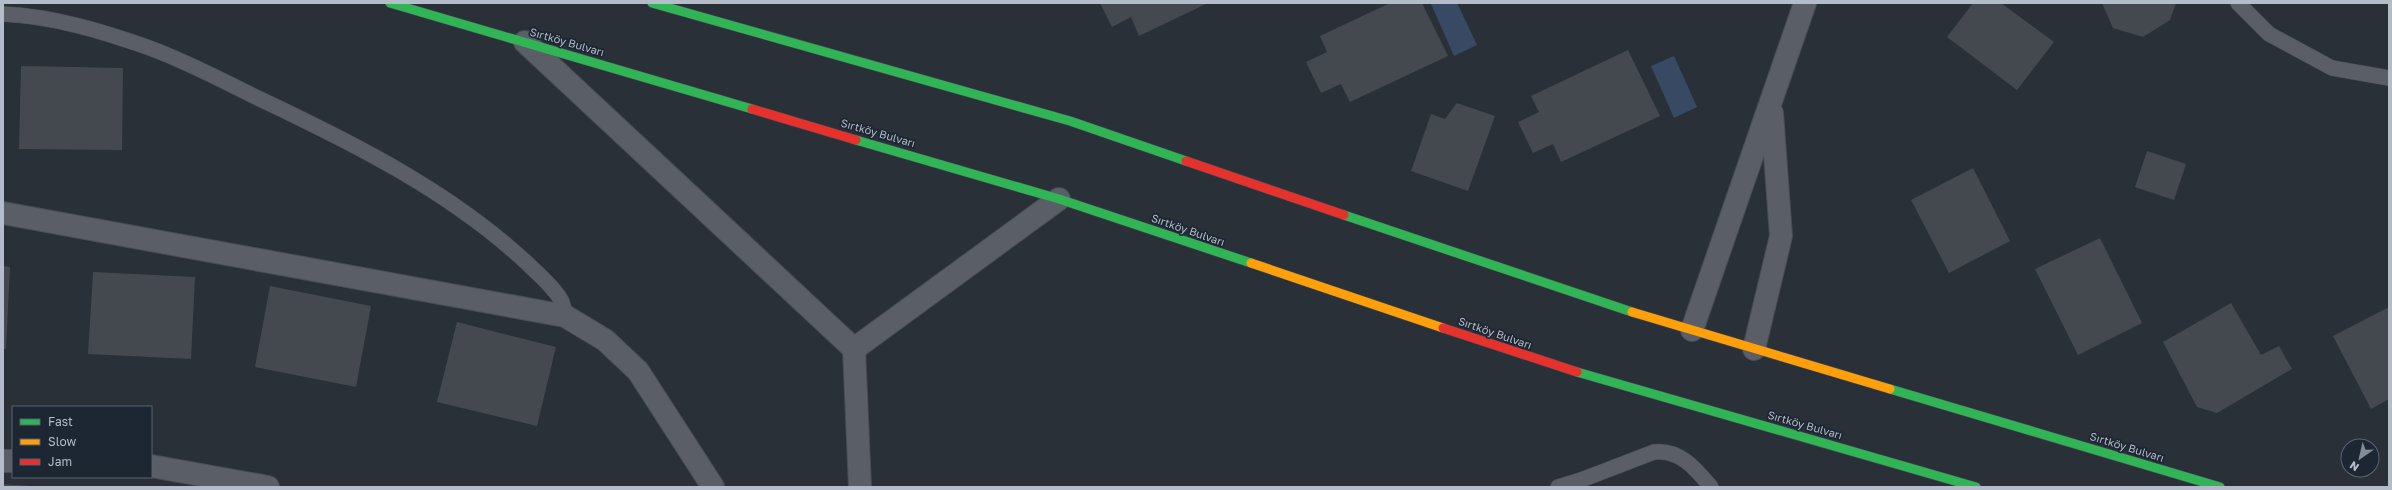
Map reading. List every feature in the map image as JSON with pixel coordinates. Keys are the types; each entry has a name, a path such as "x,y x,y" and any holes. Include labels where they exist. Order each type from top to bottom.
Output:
{"main road":[{"name":"Sırtköy Bulvarı","path":"390,3 1059,199 1567,369 1976,487"},
{"name":"Sırtköy Bulvarı","path":"652,3 1070,121 1597,302 2220,487"}],"street":[{"path":"1692,330 1805,3"},
{"path":"525,42 854,349 860,487"},
{"path":"1754,349 1781,236 1771,103"},
{"path":"854,349 1059,199"},
{"path":"3,213 565,316 605,340 638,371 713,487"},
{"path":"152,466 268,487"}],"lane":[{"path":"2238,3 2269,34 2332,68 2389,78"},
{"path":"3,14 55,21 95,31 148,48 283,110 371,155 420,182 460,208 509,247 552,288 562,301 565,316"},
{"path":"1558,487 1581,480 1654,452 1665,451 1686,460 1711,487"}],"water":[{"path":"1457,3 1477,45 1454,56 1431,4"},
{"path":"1674,56 1697,107 1674,118 1651,66"}],"building":[{"path":"1100,3 1208,3 1139,36 1131,17 1112,27"},
{"path":"1390,3 1422,3 1448,56 1350,102 1341,84 1321,93 1306,62 1327,52 1320,36"},
{"path":"1973,3 2001,3 2054,42 2017,90 1947,37"},
{"path":"2102,3 2176,3 2170,20 2143,37 2113,28"},
{"path":"1628,50 1660,116 1561,162 1553,144 1533,153 1518,122 1539,112 1531,96"},
{"path":"21,66 123,68 122,150 19,149"},
{"path":"1457,103 1495,116 1468,191 1411,171 1431,114 1445,119"},
{"path":"2147,151 2186,164 2174,200 2135,187"},
{"path":"1973,168 2010,241 1949,273 1911,200"},
{"path":"2100,238 2142,323 2078,355 2035,269"},
{"path":"3,266 10,267 6,349 3,349"},
{"path":"93,272 195,277 191,359 88,354"},
{"path":"270,286 371,306 356,387 255,367"},
{"path":"2231,303 2261,355 2279,346 2292,369 2217,413 2197,407 2163,342"},
{"path":"2389,307 2389,399 2371,409 2333,336"},
{"path":"457,322 556,347 537,426 437,402"},
{"path":"3,484 31,486 31,487 3,487"}],"traffic: fast":[{"path":"390,3 752,109"},
{"path":"652,3 1070,121 1186,161"},
{"path":"856,140 1059,199 1251,263"},
{"path":"1344,215 1632,312"},
{"path":"1577,372 1976,487"},
{"path":"1890,389 2220,487"}],"traffic: slow":[{"path":"1251,263 1443,328"},
{"path":"1632,312 1890,389"}],"traffic: jam":[{"path":"752,109 856,140"},
{"path":"1186,161 1344,215"},
{"path":"1443,328 1577,372"}]}
